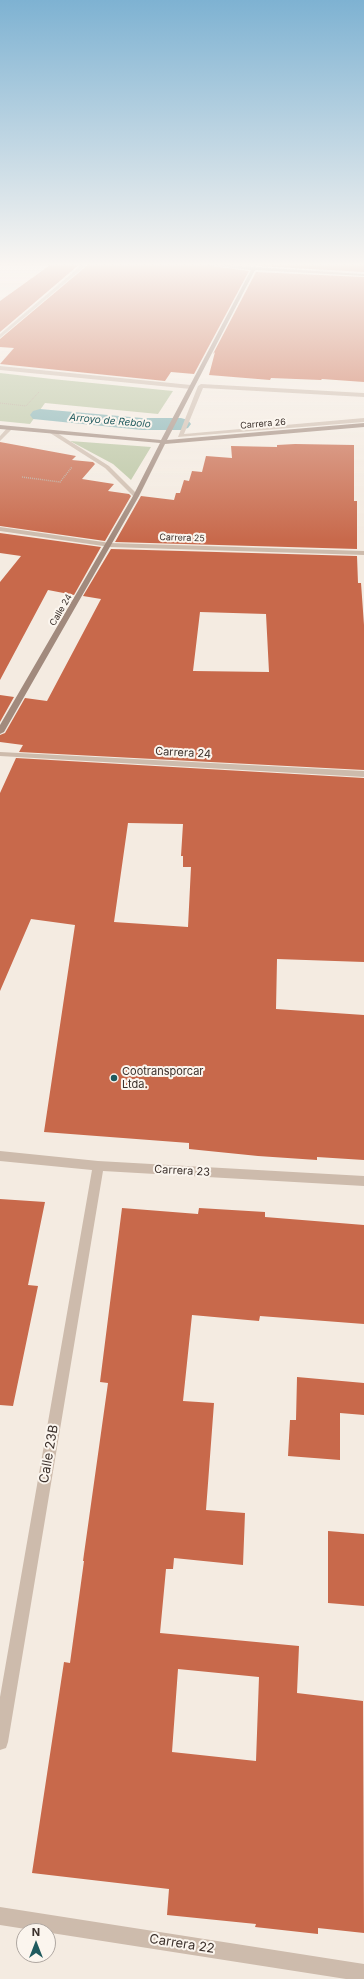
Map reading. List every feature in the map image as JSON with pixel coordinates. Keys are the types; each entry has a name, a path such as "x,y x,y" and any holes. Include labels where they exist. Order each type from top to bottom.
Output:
{"street":[{"name":"Calle 24","path":"0,732 110,545 208,355"},
{"path":"0,368 192,385 364,391"},
{"path":"364,394 201,386 180,436 364,420"},
{"name":"Carrera 26","path":"0,427 164,442 364,425"},
{"path":"0,439 10,428"},
{"path":"52,432 107,467 136,496"},
{"name":"Carrera 25","path":"0,529 110,545 364,553"},
{"name":"Carrera 24","path":"0,754 364,774"},
{"name":"Carrera 23","path":"0,1156 98,1166 364,1181"},
{"name":"Calle 23B","path":"0,1742 98,1166"},
{"name":"Carrera 22","path":"0,1916 364,1973"}],"path":[{"path":"0,403 26,406 56,374"},
{"path":"22,477 60,482 83,453"}],"green space":[{"path":"0,373 173,391 158,414 45,403 30,424 0,421"},
{"path":"70,441 151,447 131,480 113,464"}],"building":[{"path":"8,355 204,355 194,374 171,372 165,381 0,364"},
{"path":"214,355 364,355 364,382 322,379 271,378 270,380 209,375"},
{"path":"0,442 76,456 72,460 93,462 95,464 82,479 114,484 108,491 129,494 131,496 105,541 0,526"},
{"path":"277,445 354,445 354,501 357,501 357,549 115,542 141,496 174,500 176,493 180,493 184,480 189,481 192,471 202,472 206,456 232,458 231,446 277,447"},
{"path":"0,533 101,547 74,595 48,590 0,680 0,582 21,556 0,553"},
{"path":"111,549 357,556 358,583 361,583 364,625 364,770 19,752 23,745 0,742 0,735 5,733 25,698 47,701 101,599 83,596","holes":["200,612 266,614 269,672 193,671"]},
{"path":"0,695 14,697 0,722"},
{"path":"16,758 364,778 364,962 277,959 276,1009 364,1015 364,1160 317,1157 317,1160 258,1156 189,1149 189,1143 44,1132 75,925 31,919 0,991 0,793","holes":["128,823 183,824 181,856 183,856 183,867 191,867 188,927 114,922"]},
{"path":"0,1199 45,1202 28,1285 38,1286 13,1406 0,1405"},
{"path":"122,1208 198,1214 199,1208 265,1212 265,1217 364,1225 364,1324 260,1316 259,1321 192,1315 183,1401 214,1403 206,1510 245,1513 243,1565 174,1558 173,1569 166,1569 160,1633 299,1646 297,1693 363,1701 364,1933 318,1928 318,1934 255,1927 256,1924 167,1915 169,1889 32,1873 64,1662 70,1663 108,1383 100,1382","holes":["178,1669 259,1677 256,1761 172,1752"]},
{"path":"297,1377 364,1383 364,1415 340,1413 340,1460 288,1456 290,1420 296,1420"},
{"path":"328,1531 364,1534 364,1606 328,1603"}],"waterway":[{"name":"Arroyo de Rebolo","path":"40,415 142,424 181,424"}],"place":[{"name":"Cootransporcar Ltda.","path":"114,1078"}]}
